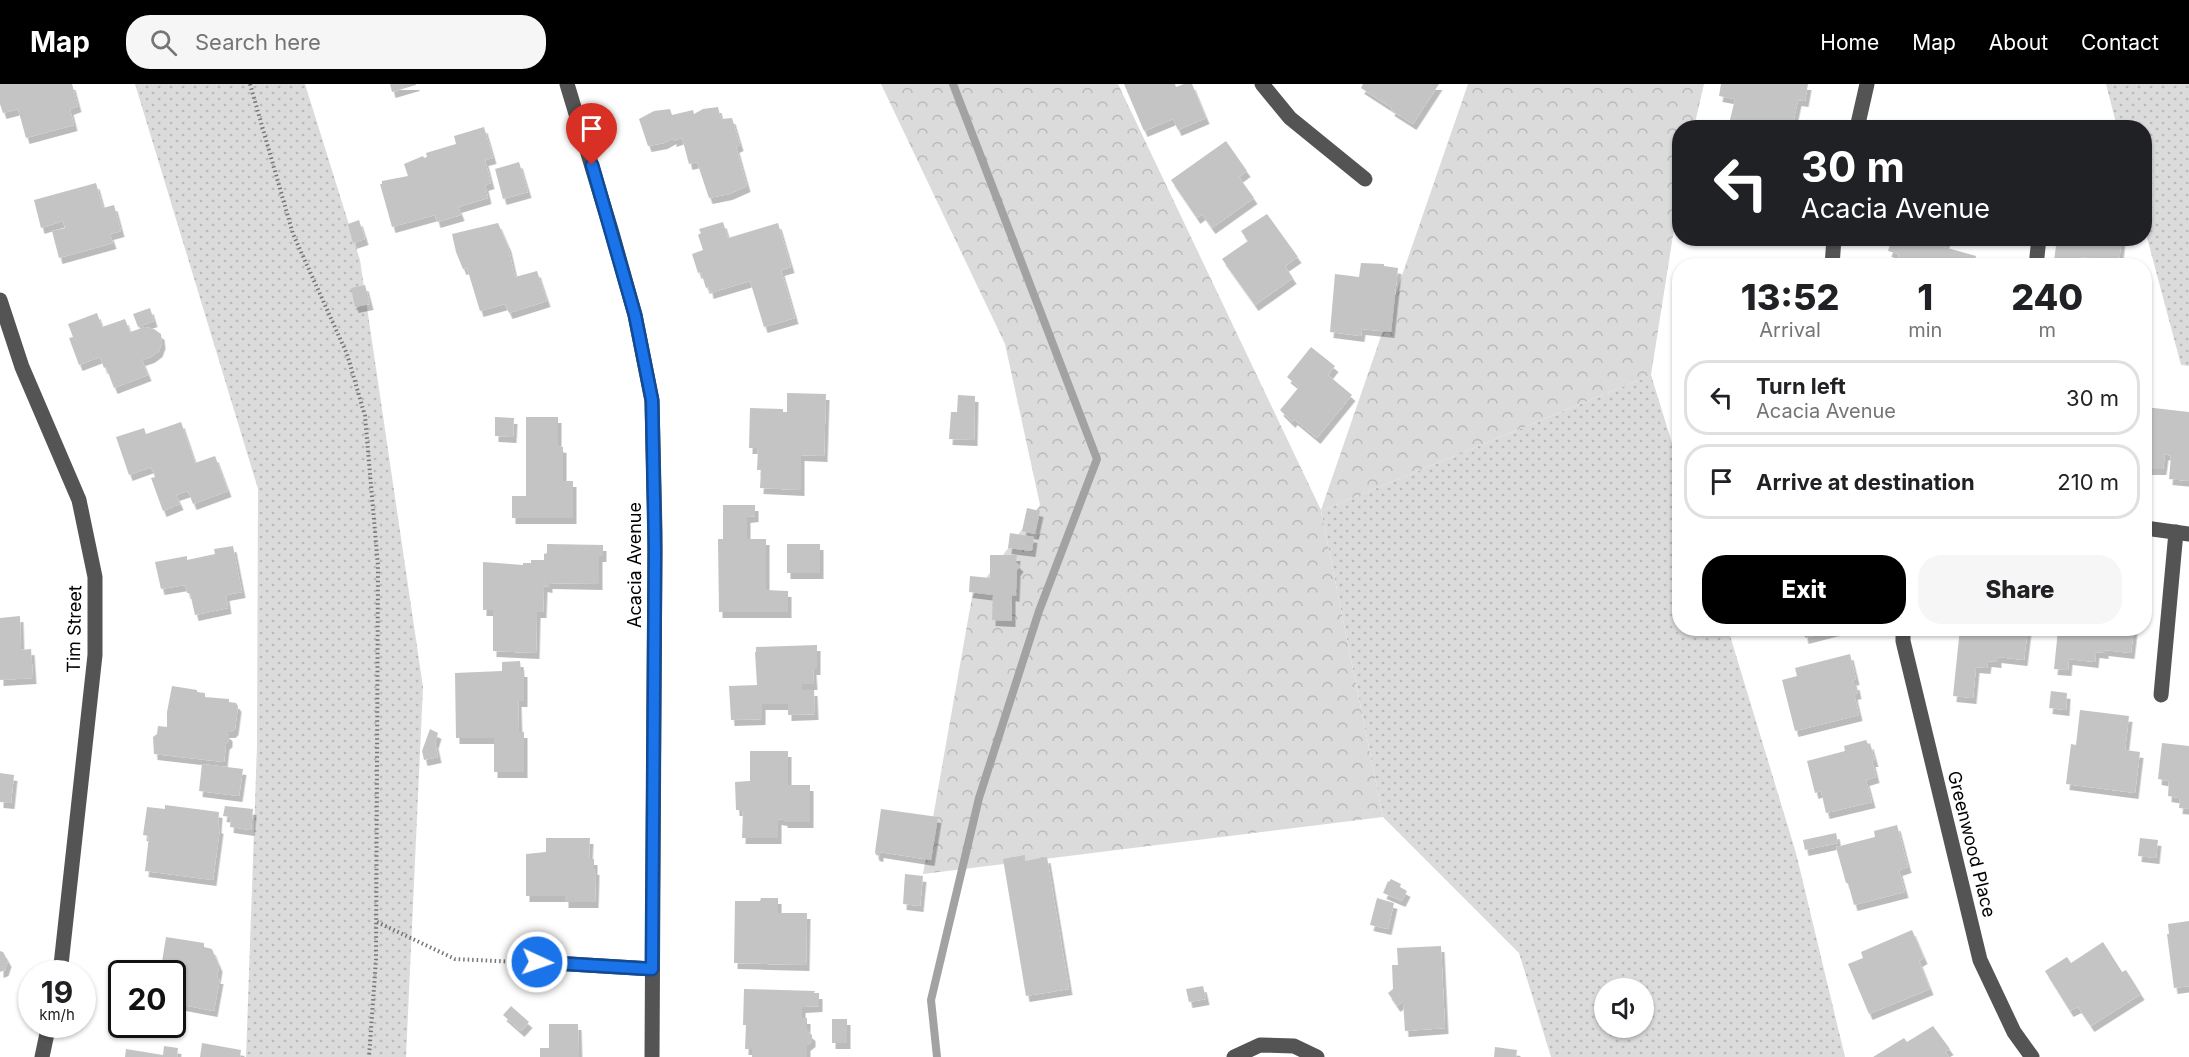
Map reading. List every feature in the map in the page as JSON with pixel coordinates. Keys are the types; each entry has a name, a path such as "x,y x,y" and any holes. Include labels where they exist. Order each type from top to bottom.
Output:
{"street":[{"name":"Acacia Avenue","path":"567,84 635,315 652,400 655,553 652,1057"},
{"path":"1262,84 1290,118 1365,179"},
{"path":"1859,120 1867,84"},
{"name":"Tim Street","path":"0,300 22,367 79,500 95,578 95,655 62,960"},
{"path":"2152,529 2182,533 2161,695"},
{"name":"Greenwood Place","path":"1903,636 1980,960 2014,1032 2032,1057"},
{"path":"537,962 652,969"},
{"path":"42,1057 46,1038"},
{"path":"1234,1057 1260,1045 1294,1046 1317,1057"}],"path":[{"path":"250,84 293,234 347,354 365,416 378,566 376,960 369,1057"},
{"path":"376,922 455,959 537,962"}],"green space":[{"path":"135,84 305,84 360,260 423,687 406,1057 246,1057 257,746 258,489"},
{"path":"881,84 1118,84 1321,510 1468,84 1704,84 1696,120 1672,120 1672,242 1651,375 1321,511 1383,817 923,874 972,597 1040,505 1005,344"},
{"path":"2106,84 2189,84 2189,366 2181,365 2149,246 2152,246 2152,120 2115,120"},
{"path":"1651,375 1672,443 1672,636 1730,636 1796,853 1845,1057 1551,1057 1519,953 1383,817 1321,511"}],"building":[{"path":"0,84 72,84 78,106 70,109 74,125 26,138 18,109 3,113 0,104"},
{"path":"390,84 416,84 416,85 392,92"},
{"path":"1124,84 1175,84 1176,87 1192,84 1206,118 1178,130 1173,119 1144,131"},
{"path":"1363,84 1439,84 1413,124 1361,88"},
{"path":"1721,84 1808,84 1805,101 1798,100 1794,120 1730,120 1735,99 1719,96"},
{"path":"718,107 721,119 732,118 740,145 736,147 747,186 729,194 709,198 697,162 689,164 682,138 673,141 673,138 664,143 648,146 639,119 654,111 670,109 672,115 693,110 694,114 703,109"},
{"path":"484,127 493,158 485,160 491,183 485,185 488,198 458,207 461,215 437,222 435,215 392,227 380,184 382,181 408,176 404,164 423,156 427,157 426,153 456,144 454,136"},
{"path":"1226,141 1247,171 1239,177 1254,198 1212,228 1202,214 1197,218 1171,180"},
{"path":"519,162 528,192 503,199 495,169"},
{"path":"96,183 103,208 114,205 121,231 110,234 113,243 59,258 52,231 65,228 63,221 41,228 34,200"},
{"path":"1267,214 1298,257 1285,266 1293,278 1255,305 1222,259 1248,241 1241,231"},
{"path":"359,220 365,239 353,243 348,224"},
{"path":"723,222 728,238 778,223 791,267 781,270 795,318 764,327 750,281 710,293 709,287 706,288 692,254 703,250 698,235 701,233 699,229"},
{"path":"498,223 508,246 515,277 537,271 547,301 509,313 505,304 480,311 467,268 463,269 452,234"},
{"path":"1890,246 1944,246 1976,256 1976,258 1898,258 1899,254 1888,251"},
{"path":"2056,246 2121,246 2119,258 2054,258"},
{"path":"1361,263 1384,264 1384,266 1398,268 1391,332 1362,329 1361,336 1330,332 1335,274 1359,277"},
{"path":"365,285 370,304 355,307 351,288"},
{"path":"150,308 154,321 138,327 133,314"},
{"path":"97,313 102,327 125,319 130,332 145,327 161,334 162,343 159,351 142,360 148,375 114,388 100,357 79,365 69,338 73,337 68,324"},
{"path":"1311,347 1335,366 1328,375 1352,395 1317,438 1294,419 1292,422 1280,410 1299,387 1287,377"},
{"path":"787,393 826,394 824,456 801,455 801,490 760,488 761,470 757,470 758,448 749,448 750,408 783,409 783,412 787,412"},
{"path":"958,395 975,396 974,440 949,439 951,412 957,412"},
{"path":"2152,408 2189,412 2189,481 2169,479 2171,456 2165,454 2163,469 2152,469"},
{"path":"495,417 514,418 513,437 495,436"},
{"path":"526,417 558,417 558,446 563,447 563,481 573,481 573,518 512,518 512,496 526,496"},
{"path":"181,422 195,463 215,456 228,491 193,504 188,491 176,495 180,504 163,511 151,478 155,477 151,467 129,475 116,437 144,428 146,434"},
{"path":"723,505 755,505 755,516 747,517 747,539 766,539 766,590 788,591 788,612 719,612 718,539 723,539"},
{"path":"1027,508 1040,511 1035,534 1022,531"},
{"path":"1010,533 1034,537 1032,551 1008,548"},
{"path":"547,544 603,545 603,556 599,556 599,584 549,583 549,587 544,586 543,612 537,612 536,653 493,651 493,610 483,610 483,562 523,565 523,563 531,563 531,560 544,560"},
{"path":"787,544 820,544 820,573 787,573"},
{"path":"233,546 242,592 226,595 228,608 195,615 190,593 187,593 185,585 161,589 155,562 187,556 187,560 215,554 214,549"},
{"path":"990,555 1017,555 1016,562 1020,566 1017,570 1016,596 1012,595 1012,621 992,620 993,595 969,592 970,576 990,578"},
{"path":"20,616 21,650 31,649 33,678 0,680 0,618"},
{"path":"1959,636 2027,636 2024,660 1998,657 1998,662 1988,661 1987,668 1976,667 1973,698 1953,696"},
{"path":"2057,636 2133,636 2131,653 2105,650 2105,653 2096,652 2095,662 2069,659 2068,670 2054,669"},
{"path":"817,645 817,669 813,669 814,684 802,684 802,690 814,690 815,714 788,715 788,704 762,704 762,719 731,720 729,686 757,685 756,647"},
{"path":"1850,654 1856,679 1853,680 1858,693 1854,694 1859,715 1795,731 1782,680 1797,676 1795,668"},
{"path":"520,661 521,671 524,671 524,701 518,701 519,732 524,732 524,772 494,772 494,738 456,738 455,673 502,671 502,662"},
{"path":"172,686 197,690 197,692 205,693 205,697 229,699 229,702 236,703 238,706 235,729 232,732 225,732 229,735 229,741 226,744 224,762 154,754 153,737 157,734 158,726 167,727 167,712"},
{"path":"2051,691 2067,693 2066,710 2049,708"},
{"path":"2080,710 2129,716 2125,750 2140,752 2135,793 2066,784 2071,744 2076,745"},
{"path":"430,729 438,733 435,743 438,757 424,760 422,751"},
{"path":"1866,740 1868,744 1870,743 1875,761 1872,761 1876,777 1866,780 1872,802 1826,813 1821,791 1815,793 1807,761 1845,751 1844,746"},
{"path":"2162,743 2189,746 2189,809 2179,808 2180,798 2168,796 2169,781 2158,779"},
{"path":"750,751 788,751 788,785 810,785 810,822 784,822 778,819 778,838 742,838 743,810 736,810 735,782 750,781"},
{"path":"202,764 243,769 239,796 199,791"},
{"path":"0,773 14,775 11,803 0,802"},
{"path":"165,805 219,812 218,827 220,828 213,880 145,871 149,836 143,835 147,807 165,809"},
{"path":"225,806 253,809 251,830 230,827 231,817 223,816"},
{"path":"881,809 938,817 931,860 880,852 880,856 876,855"},
{"path":"1897,825 1908,867 1899,870 1905,892 1854,905 1836,847 1875,837 1874,831"},
{"path":"1836,833 1838,843 1805,850 1803,840"},
{"path":"546,838 590,838 589,859 594,859 594,869 596,869 595,902 565,902 565,896 526,896 526,854 546,852"},
{"path":"2140,838 2158,840 2156,858 2138,856"},
{"path":"1025,855 1025,861 1047,857 1069,989 1026,996 1003,859"},
{"path":"905,874 923,876 920,906 903,904"},
{"path":"1391,879 1401,884 1400,887 1407,891 1402,901 1383,893"},
{"path":"761,898 778,898 778,913 807,913 806,965 734,963 735,901 760,901"},
{"path":"1377,898 1394,903 1388,929 1370,925"},
{"path":"2189,921 2189,986 2174,988 2167,934 2169,934 2168,924"},
{"path":"1912,930 1924,958 1919,961 1930,989 1869,1014 1848,964 1863,958 1861,952"},
{"path":"166,937 204,943 204,947 212,949 219,966 217,978 220,978 214,1011 186,1006 186,960 162,960"},
{"path":"2103,942 2122,972 2126,970 2141,994 2091,1026 2078,1007 2070,1011 2045,971 2067,957 2071,963"},
{"path":"1441,946 1445,1028 1405,1031 1403,1001 1397,1006 1388,993 1393,989 1392,965 1398,965 1397,948"},
{"path":"0,951 8,961 5,970 0,972"},
{"path":"1203,986 1206,999 1189,1002 1186,989"},
{"path":"744,989 819,993 819,1006 802,1007 802,1018 807,1018 807,1031 812,1035 812,1041 807,1045 807,1057 752,1057 752,1049 745,1049"},
{"path":"511,1006 529,1022 521,1031 503,1015"},
{"path":"832,1019 847,1019 847,1043 832,1043"},
{"path":"549,1024 578,1024 579,1057 540,1057 540,1048 549,1048"},
{"path":"1933,1026 1950,1049 1945,1052 1949,1057 1873,1057 1904,1038 1907,1042"},
{"path":"202,1043 241,1050 240,1057 200,1057"},
{"path":"164,1046 178,1048 177,1057 125,1057 126,1049 163,1055"},
{"path":"1495,1047 1517,1050 1516,1057 1494,1057"}],"waterway":[{"path":"937,1057 931,1000 979,798 1039,611 1097,459 953,84"}],"route":[{"path":"537,962 652,969 655,551 652,400 635,315 592,165"}]}
